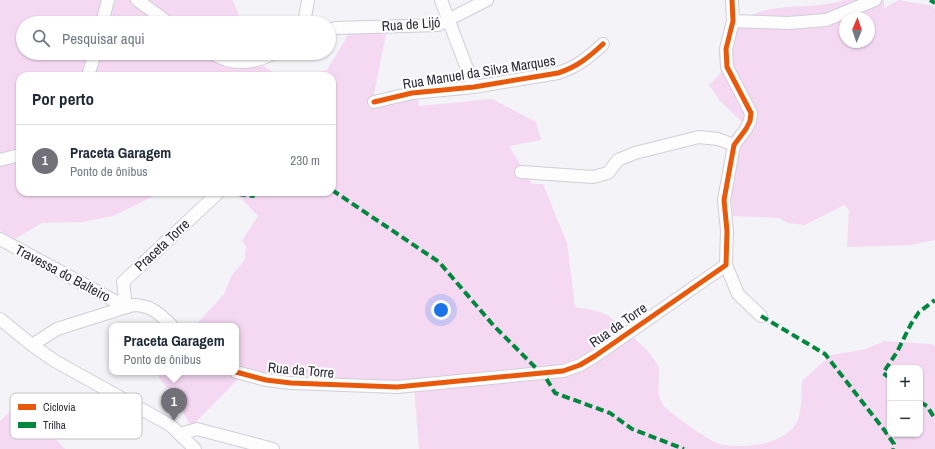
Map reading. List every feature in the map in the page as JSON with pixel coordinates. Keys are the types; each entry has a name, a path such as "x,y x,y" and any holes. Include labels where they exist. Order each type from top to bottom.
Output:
{"street":[{"path":"104,16 108,0"},
{"path":"136,0 160,16"},
{"path":"305,16 308,0"},
{"path":"441,0 474,87"},
{"name":"Rua de Lijó","path":"336,29 434,26 450,21 487,0"},
{"path":"732,0 733,21 726,50 727,67 750,113 750,121 734,145 724,200 727,231 726,265 738,294 761,316"},
{"path":"733,21 788,24 820,21 842,15 875,0"},
{"name":"Rua Manuel da Silva Marques","path":"374,102 412,93 474,87 558,73 571,69 584,62 603,44"},
{"path":"89,72 93,60"},
{"path":"228,60 244,63 256,60"},
{"path":"521,172 593,177 608,173 618,160 635,153 699,137 718,139 734,145"},
{"path":"0,160 16,156"},
{"name":"Praceta Torre","path":"126,307 123,282 215,196"},
{"name":"Travessa do Balteiro","path":"0,239 126,307"},
{"name":"Rua da Torre","path":"239,373 266,380 291,383 397,387 563,371 580,365 595,356 726,265"},
{"path":"32,345 57,329 126,307 143,305 154,309 169,323"},
{"path":"0,319 32,345 55,360 113,393"},
{"path":"142,409 180,434 195,449"},
{"path":"180,434 197,429 273,449"}],"shaded area":[{"path":"0,0 233,0 239,16 16,16 16,60 257,60 259,64 274,72 16,72 16,196 154,196 113,216 83,222 42,223 15,239 0,231"},
{"path":"844,0 884,0 884,8 899,0 932,6 935,9 935,240 910,245 847,247 849,210 844,205 805,225 788,223 779,218 733,216 731,195 726,180 741,142 742,122 720,101 709,85 722,70 735,32 743,21 765,10 819,5"},
{"path":"351,30 386,34 372,104 417,95 419,106 492,99 536,122 541,140 509,146 532,184 543,184 567,243 575,307 603,313 612,318 650,354 658,366 658,387 662,404 671,413 701,434 720,444 741,446 775,440 785,435 798,420 801,406 802,381 831,355 866,349 884,341 931,344 935,346 935,449 419,449 414,385 326,385 245,372 191,427 179,404 157,375 239,375 239,323 198,323 224,294 231,277 245,259 246,246 242,241 258,216 239,196 336,196 336,72 318,72 327,70 333,60 336,60 336,55"},
{"path":"10,412 10,439 55,439 65,449 0,449 0,421"}],"marked path":[{"path":"930,0 935,3"},
{"path":"336,193 439,262 494,326 546,378 555,393 610,413 632,429 684,449"},
{"path":"888,365 919,312 935,300"},
{"path":"761,316 825,354 885,431 894,444 893,449"},
{"path":"887,367 883,373 887,376"},
{"path":"923,404 927,406 935,419"}],"cycle path":[{"path":"239,373 266,380 291,383 397,387 563,371 580,365 595,356 726,265 727,231 724,200 734,145 746,129 750,121 751,113 727,67 726,49 733,21 732,0"},
{"path":"374,102 412,93 474,87 558,73 571,68 582,61 603,44"}],"place":[{"name":"Praceta Garagem","path":"174,421"}]}
